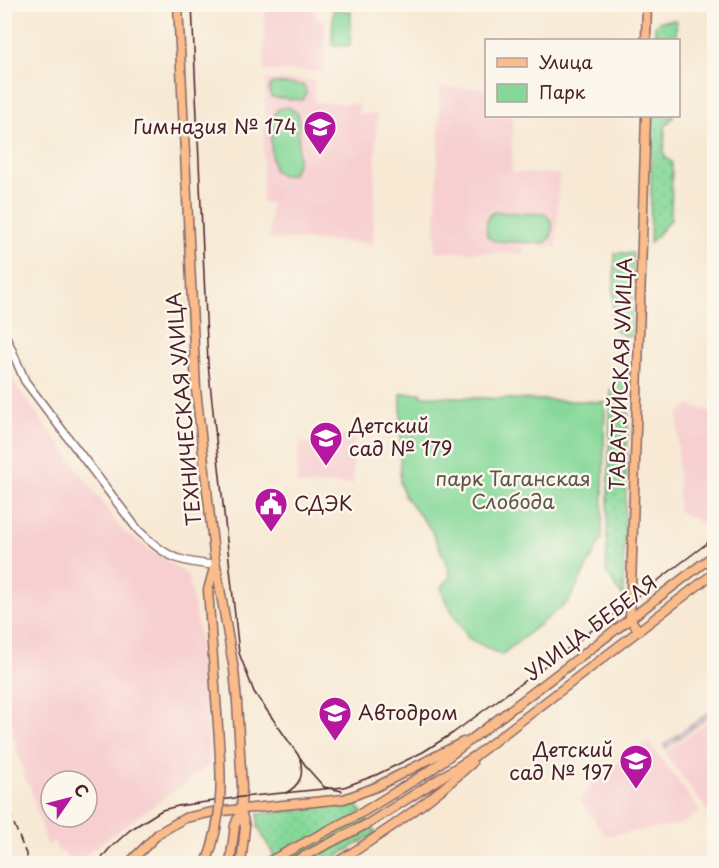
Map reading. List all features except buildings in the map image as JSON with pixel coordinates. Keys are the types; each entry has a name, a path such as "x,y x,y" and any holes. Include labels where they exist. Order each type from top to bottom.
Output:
{"main road":[{"name":"ТЕХНИЧЕСКАЯ УЛИЦА","path":"178,4 193,335 204,472 215,565 234,670 237,702 242,778 241,810 245,827 241,864"},
{"path":"646,39 647,4"},
{"name":"ТАВАТУЙСКАЯ УЛИЦА","path":"630,619 646,117"},
{"name":"УЛИЦА БЕБЕЛЯ","path":"264,864 363,812 431,770 714,555"},
{"path":"206,864 218,824 222,797 208,590 215,565"},
{"name":"УЛИЦА БЕБЕЛЯ","path":"289,864 369,823 465,762 497,740 714,573"},
{"path":"630,619 639,631"},
{"name":"УЛИЦА БЕБЕЛЯ","path":"128,864 159,833 177,822 196,815 344,799 360,794 428,761 487,728"},
{"name":"УЛИЦА БЕБЕЛЯ","path":"334,864 346,860 441,791 497,740"},
{"name":"ТЕХНИЧЕСКАЯ УЛИЦА","path":"230,864 235,825 241,810"}],"street":[{"path":"4,332 25,381 138,530 155,547 170,556 188,563 215,565"}],"shaded area":[{"path":"265,6 315,6 315,20 325,20 324,71 264,71"},
{"name":"Гимназия № 174","path":"266,79 315,80 314,102 359,104 359,114 377,114 373,243 269,239 271,203 262,202"},
{"path":"440,87 485,88 485,117 513,117 512,172 559,174 557,247 524,246 524,254 435,251"},
{"path":"4,355 15,384 123,531 188,575 202,649 209,765 74,863 71,863 65,853 57,850 55,842 47,845 42,829 99,829 99,769 39,769 39,817 30,786 25,779 5,703"},
{"path":"688,405 714,412 714,516 703,524 678,510 678,414"},
{"name":"Детский сад № 179","path":"354,436 353,484 297,485 298,449 302,442 313,442 314,437"},
{"path":"714,707 714,714 665,750 662,745"},
{"path":"714,717 714,820 665,753"},
{"name":"Детский сад № 197","path":"648,741 700,811 683,824 606,836 580,800 594,780"}],"green space":[{"path":"333,10 351,11 350,46 332,45"},
{"path":"676,20 676,39 655,39 655,25 660,21"},
{"path":"272,83 303,85 306,90 305,97 302,100 271,97 269,89"},
{"path":"288,107 299,117 298,162 292,174 283,176 274,171 271,148 272,129 278,109"},
{"path":"652,117 673,117 665,127 664,155 672,163 671,219 650,243"},
{"path":"495,212 545,214 551,221 552,233 544,243 494,241 487,236 486,225 489,216"},
{"path":"615,253 633,253 632,336 624,336 612,327"},
{"path":"626,369 624,412 628,413 623,597 606,572 611,389"},
{"name":"парк Таганская Слобода","path":"421,393 421,396 605,402 602,538 569,601 501,655 468,638 446,602 441,588 450,577 448,566 430,528 405,497 400,483 401,394"},
{"path":"427,764 361,804 358,803 358,807 376,833 326,863 278,863 258,827 258,814 311,809 362,797"}],"tram line":[{"path":"192,4 208,364 239,653 254,692 308,769 324,787 342,791"},
{"path":"97,864 109,849 130,830 162,810 242,797 344,787 376,775 423,752 453,733 550,662 714,538"},
{"path":"286,793 300,779 302,770 300,759"}],"railway":[{"path":"4,799 30,864"}],"place":[{"name":"Гимназия № 174","path":"320,156"},
{"name":"Детский сад № 179","path":"326,467"},
{"name":"СДЭК","path":"271,533"},
{"name":"Автодром","path":"335,742"},
{"name":"Детский сад № 197","path":"636,790"}]}
